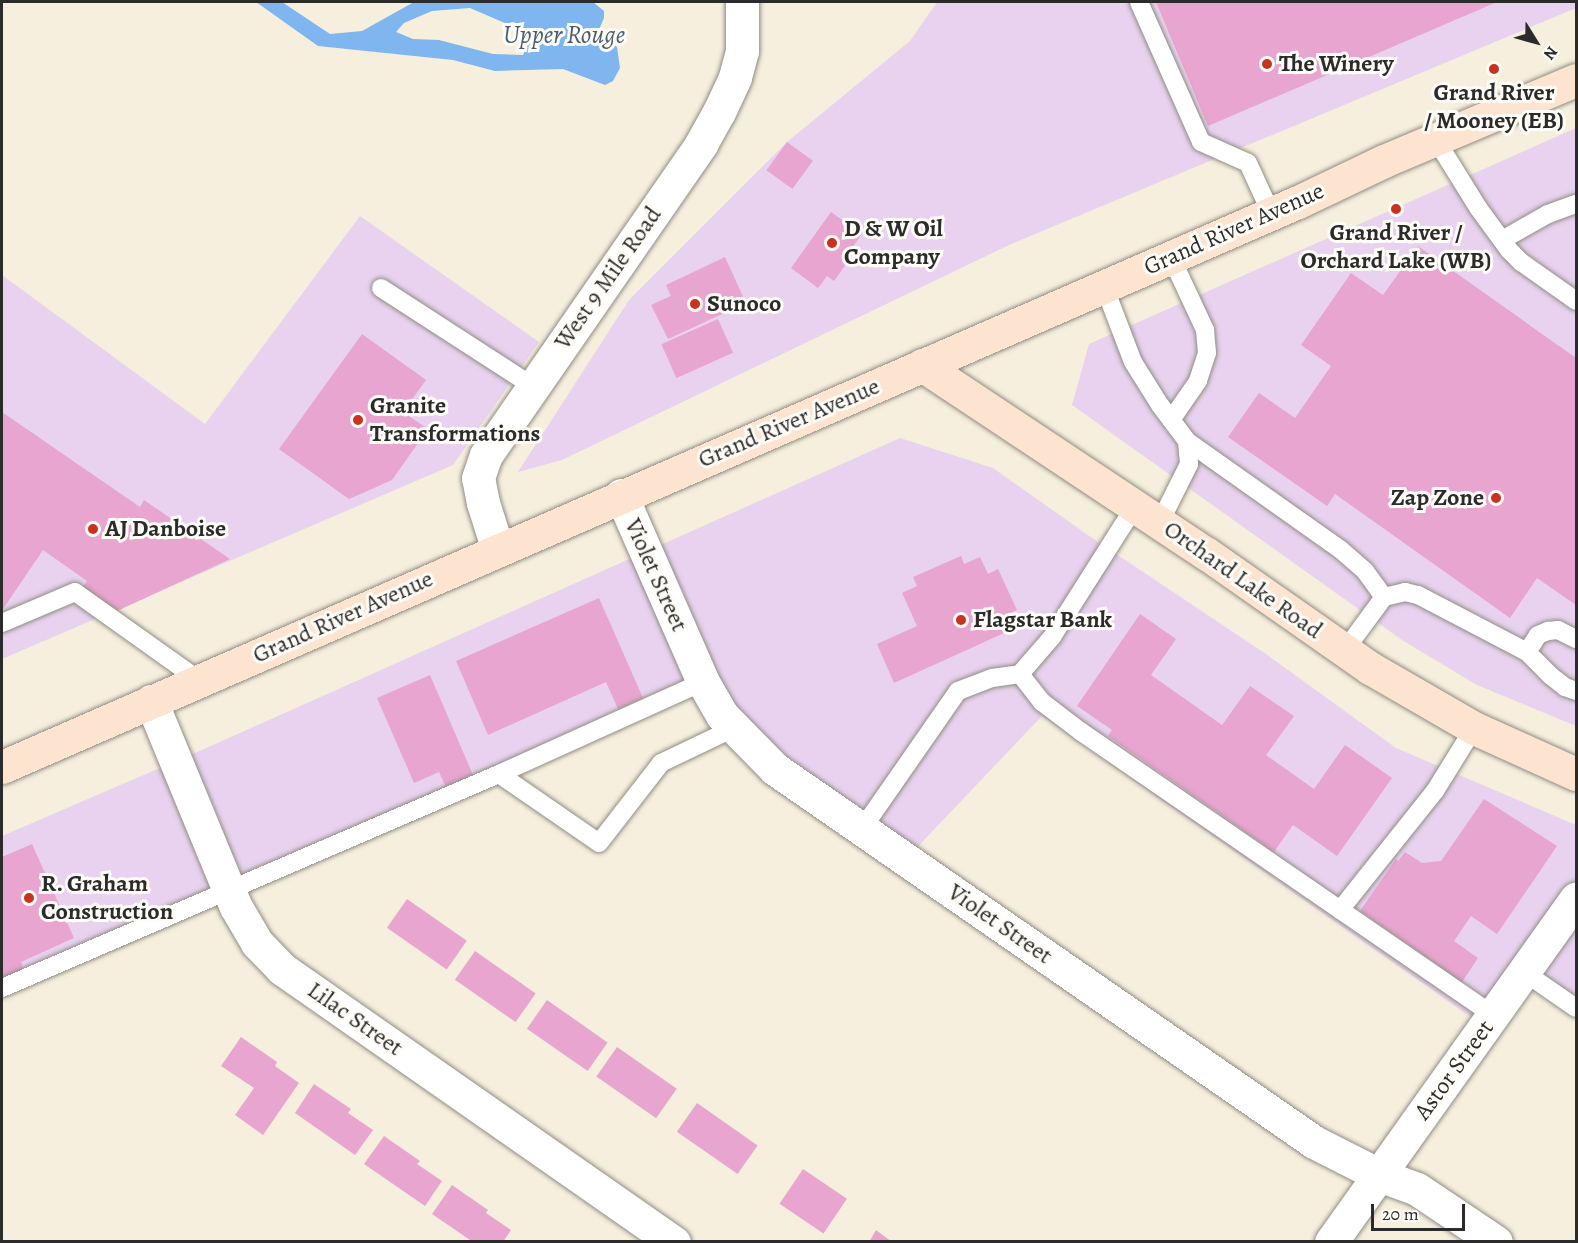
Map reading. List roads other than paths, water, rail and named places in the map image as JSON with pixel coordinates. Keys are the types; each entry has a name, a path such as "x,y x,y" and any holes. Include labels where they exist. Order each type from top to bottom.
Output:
{"main road":[{"name":"Grand River Avenue","path":"2,767 1576,80"},
{"name":"Orchard Lake Road","path":"922,365 1426,702 1474,728 1576,774"}],"street":[{"name":"West 9 Mile Road","path":"498,550 483,504 478,478 486,455 701,144 735,77 742,51 742,2"},
{"name":"Violet Street","path":"621,495 704,682 722,715 775,769 1314,1142 1379,1175 1417,1189 1496,1242"},
{"name":"Lilac Street","path":"151,701 228,889 257,943 282,969 674,1242"},
{"name":"Astor Street","path":"1331,1242 1576,899"}],"lane":[{"path":"1139,2 1201,142 1248,163 1271,213"},
{"path":"1436,140 1479,209 1521,262 1576,301"},
{"path":"1502,240 1548,214 1576,204"},
{"path":"1171,257 1205,330 1207,353 1198,381 1171,420"},
{"path":"1104,286 1133,362 1187,441 1341,550 1365,571 1384,597"},
{"path":"381,288 534,387"},
{"path":"862,829 958,691 992,678 1020,674 1052,637 1189,464 1187,441"},
{"path":"2,623 75,592 199,680"},
{"path":"1345,650 1384,597 1405,592 1418,595 1527,652 1551,676 1565,687 1576,691"},
{"path":"1527,652 1538,635 1548,631 1558,630 1576,639"},
{"path":"1020,674 1042,702 1080,731 1493,1015"},
{"path":"2,988 499,774 704,682"},
{"path":"499,774 599,843 661,763 734,728"},
{"path":"1340,909 1435,791 1474,728"},
{"path":"1524,972 1576,1008"}],"water":[{"name":"Upper Rouge","path":"256,2 282,2 330,34 362,31 414,2 593,2 604,11 604,18 598,32 617,47 620,68 613,81 605,85 563,69 495,71 453,60 318,46","holes":["470,8 526,32 530,40 523,55 493,54 439,40 413,39 396,32 404,23 432,11"]}],"place":[{"name":"The Winery","path":"1267,64"},
{"name":"Grand River / Mooney (EB)","path":"1494,69"},
{"name":"Grand River / Orchard Lake (WB)","path":"1396,209"},
{"name":"D & W Oil Company","path":"832,243"},
{"name":"Sunoco","path":"695,304"},
{"name":"Granite Transformations","path":"358,420"},
{"name":"Zap Zone","path":"1496,498"},
{"name":"AJ Danboise","path":"93,529"},
{"name":"Flagstar Bank","path":"961,620"},
{"name":"R. Graham Construction","path":"29,898"}]}
